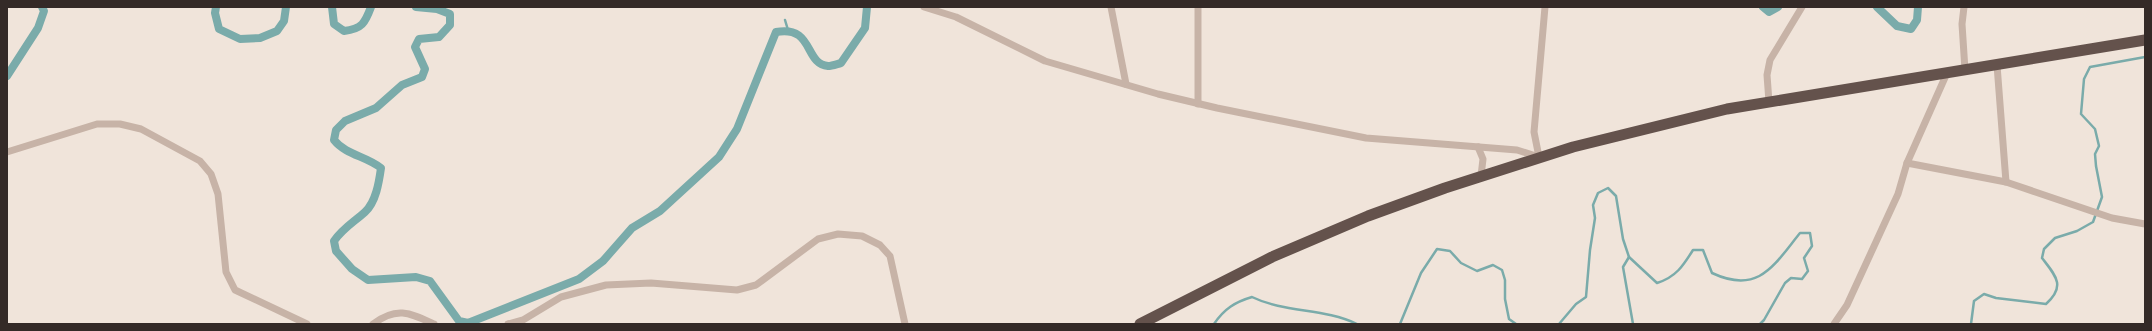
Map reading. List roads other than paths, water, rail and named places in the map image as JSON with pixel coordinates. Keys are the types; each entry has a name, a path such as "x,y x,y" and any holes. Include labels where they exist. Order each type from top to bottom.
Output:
{"highway":[{"path":"1140,324 1272,258 1368,216 1480,176 1539,157 1676,120 1768,102 2145,40"}],"street":[{"path":"924,7 956,17 1045,60 1198,104 1366,138 1517,150 1539,157 1534,132 1544,33 1545,7"},
{"path":"1111,7 1126,84"},
{"path":"1198,7 1198,104"},
{"path":"1768,102 1767,75 1770,60 1802,7"},
{"path":"1964,7 1962,24 1965,70"},
{"path":"1997,65 2006,182"},
{"path":"1834,324 1847,305 1898,194 1908,163 1947,73"},
{"path":"7,152 97,124 120,124 140,129 200,161 211,174 218,194 226,272 235,290 307,324"},
{"path":"1478,146 1483,160 1480,176"},
{"path":"1908,163 2006,182 2112,218 2145,224"},
{"path":"508,324 522,320 561,297 606,285 651,283 737,290 756,285 818,239 838,234 862,236 880,245 890,256 904,324"},
{"path":"373,324 396,312 409,312 434,324"}],"waterway":[{"path":"7,76 38,28 44,11 42,7"},
{"path":"216,7 215,13 219,29 240,39 260,38 277,31 284,21 286,7"},
{"path":"332,7 334,24 344,31 359,27 365,21 371,7"},
{"path":"416,7 437,9 450,14 450,25 439,37 419,39 415,47 425,69 422,77 402,85 376,108 345,121 336,130 334,140 339,145 381,168 376,192 369,208 337,236 334,241 336,251 352,269 368,280 416,277 430,281 459,321 468,323 579,279 603,261 632,228 660,211 719,157 737,129 776,32 788,31 797,34 803,39 815,59 820,64 828,66 834,65 841,63 865,28 867,7"},
{"path":"1763,7 1769,12 1778,7"},
{"path":"1877,7 1897,26 1911,29 1917,20 1918,7"},
{"path":"785,20 788,30"},
{"path":"1971,324 1974,301 1984,294 1996,298 2046,304 2056,292 2057,281 2055,276 2042,258 2044,249 2055,238 2077,231 2093,222 2102,197 2096,166 2095,154 2099,146 2095,129 2081,114 2084,79 2090,67 2145,57"},
{"path":"1559,324 1576,304 1586,297 1590,250 1595,218 1593,205 1598,193 1608,188 1616,196 1623,239 1629,257 1657,283 1664,281 1674,274 1686,261 1693,250 1703,250 1712,273 1728,279 1742,281 1754,278 1773,266 1800,233 1810,233 1812,246 1804,258 1808,271 1802,279 1791,278 1785,283 1764,320 1760,324"},
{"path":"1400,324 1421,273 1437,249 1450,251 1461,263 1477,271 1493,265 1502,270 1505,280 1505,299 1509,319 1516,324"},
{"path":"1629,257 1623,267 1633,324"},
{"path":"1214,324 1230,307 1240,301 1252,297 1278,306 1331,315 1357,324"}]}
